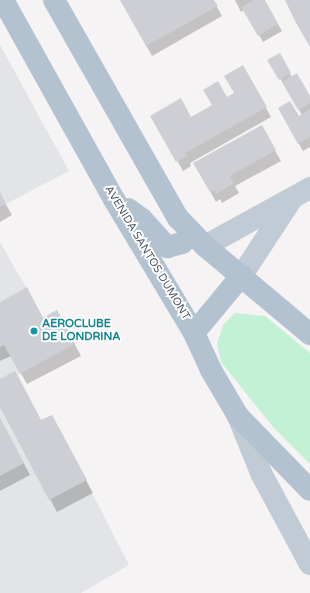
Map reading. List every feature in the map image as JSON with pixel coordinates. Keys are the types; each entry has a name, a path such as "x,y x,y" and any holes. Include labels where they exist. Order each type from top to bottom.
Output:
{"main road":[{"name":"AVENIDA SANTOS DUMONT","path":"3,0 115,201 194,333 211,370 238,416 310,490"},
{"path":"54,0 138,151 178,218 198,240 242,275 310,334"},
{"path":"115,201 142,219 167,247 198,240"},
{"path":"194,333 242,275"}],"street":[{"path":"198,240 301,193"},
{"path":"242,275 301,193"},
{"path":"238,416 262,475 310,564"}],"shaded area":[{"path":"0,45 69,171 0,207"},
{"path":"0,242 43,317 57,310 75,344 18,375 41,420 52,415 129,565 81,593 0,593"}],"green space":[{"path":"235,313 265,316 310,353 310,464 273,427 221,362 217,344 223,325"}],"building":[{"path":"120,0 214,0 218,6 146,46"},
{"path":"254,0 265,0 278,24 258,36 241,7"},
{"path":"285,0 310,0 310,47 295,21"},
{"path":"280,53 291,73 279,80 267,60"},
{"path":"243,65 267,107 185,153 187,156 176,162 150,116 181,98 191,117 212,105 203,90 218,81 227,97 234,93 224,76"},
{"path":"297,73 310,96 310,103 298,110 282,82"},
{"path":"290,101 299,116 310,109 310,137 298,144 278,108"},
{"path":"262,125 276,150 230,176 234,183 216,194 214,190 210,192 193,163"},
{"path":"0,192 6,204 0,207"},
{"name":"AEROCLUBE DE LONDRINA","path":"27,287 43,318 57,310 75,344 20,374 4,345 0,347 0,302"},
{"path":"15,371 41,420 52,415 87,480 49,500 0,407 0,379"},
{"path":"0,418 24,463 0,476"}],"place":[{"name":"AEROCLUBE DE LONDRINA","path":"34,331"}]}
